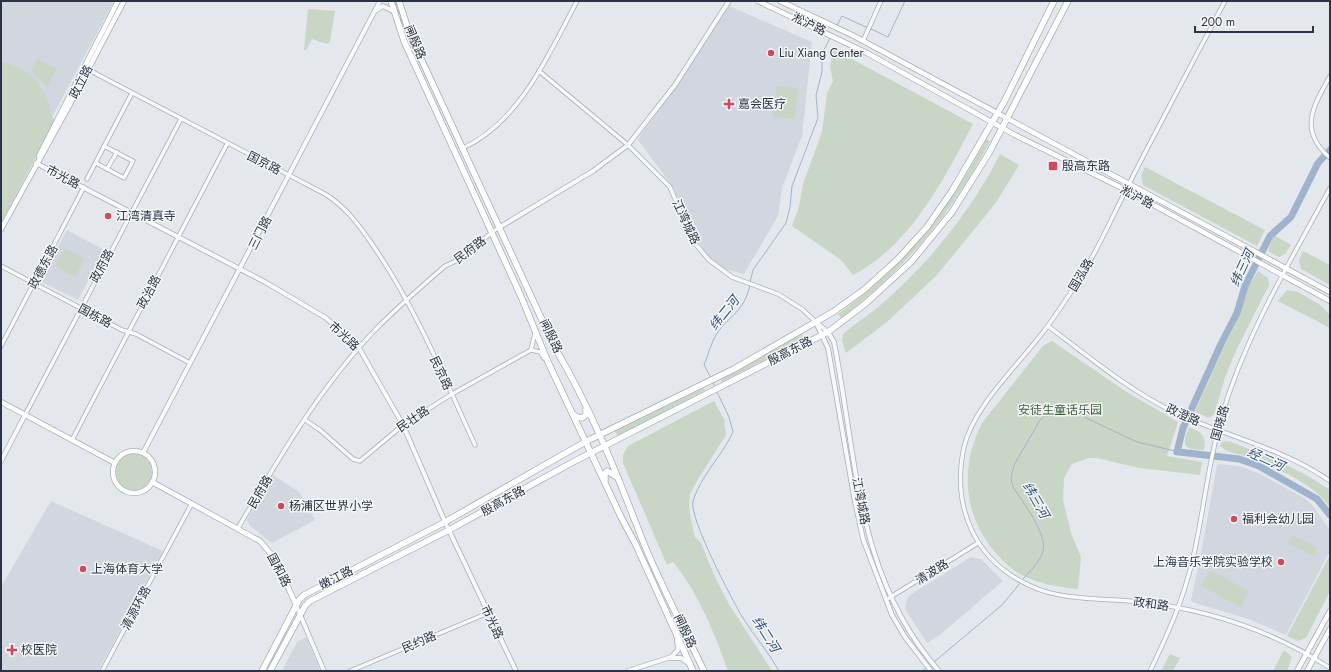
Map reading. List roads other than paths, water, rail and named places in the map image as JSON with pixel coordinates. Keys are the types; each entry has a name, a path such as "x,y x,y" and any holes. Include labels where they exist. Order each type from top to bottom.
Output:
{"main road":[{"name":"政立路","path":"1,229 36,163 45,151 118,1"},
{"name":"政立路","path":"86,69 124,1"},
{"name":"闸殷路","path":"391,1 392,10 404,41 534,323 548,362 585,442 636,545 692,669"},
{"name":"闸殷路","path":"399,1 408,28 555,348 573,377 619,478 643,540 704,671"},
{"name":"淞沪路","path":"758,1 859,49 1002,127 1126,190 1330,301"},
{"name":"淞沪路","path":"780,1 830,24 1129,184 1254,253 1330,292"},
{"name":"殷高东路","path":"445,522 585,442 720,376 816,322 865,289 898,259 927,227 952,191 993,122 1054,1"},
{"name":"殷高东路","path":"449,530 591,454 828,332 865,304 911,262 937,232 977,175 1068,1"},
{"path":"453,126 414,51 458,159"},
{"path":"478,200 482,203 485,202 482,190"},
{"path":"508,266 507,258 509,256 514,258"},
{"path":"1,402 115,463"},
{"path":"572,412 577,417 582,418 586,412 585,406"},
{"path":"129,451 143,453 153,462 155,469 152,482 142,491 128,492 117,483 113,470 115,463 121,456 129,451"},
{"path":"608,488 605,478 606,472 619,478"},
{"name":"国和路","path":"152,482 238,528 265,546 281,570 296,605"},
{"name":"嫩江路","path":"262,671 296,605 304,595 445,522"},
{"name":"嫩江路","path":"270,671 300,614 310,601 449,530"},
{"path":"1297,671 1330,612"},
{"path":"1307,671 1330,629"}],"street":[{"name":"三门路","path":"143,453 241,270 380,1"},
{"path":"463,148 491,131 516,104 539,71 577,1"},
{"name":"民府路","path":"238,528 281,455 305,420 329,386 378,327 445,266 456,261 500,227 593,171 628,145 675,86 729,1"},
{"path":"859,49 880,1"},
{"name":"国泓路","path":"978,543 965,514 961,494 961,470 966,440 975,420 982,408 1048,326 1081,276 1225,1"},
{"path":"374,11 383,6 392,10"},
{"name":"国京路","path":"86,69 330,197 348,211 388,268 407,300"},
{"name":"江湾城路","path":"539,71 628,145 670,187 688,232 700,250 723,271 742,282 778,294 802,309 828,332 834,342 836,351 865,522 891,597 904,622 928,658 939,671"},
{"path":"1330,76 1312,116 1311,133 1316,143 1330,158"},
{"path":"87,179 132,93"},
{"name":"政府路","path":"25,415 130,213 181,119"},
{"name":"政治路","path":"72,440 227,144"},
{"path":"96,163 124,178 134,161 104,146"},
{"path":"107,169 116,152"},
{"name":"市光路","path":"36,163 241,270 320,314 359,348 403,425 445,522 516,671"},
{"name":"政德东路","path":"1,346 84,187"},
{"name":"国晓路","path":"1150,671 1178,608 1194,552 1214,445 1228,394 1244,351 1330,188"},
{"name":"国栋路","path":"1,266 122,330 128,331 190,363"},
{"name":"民京路","path":"407,300 475,445"},
{"name":"江湾城路","path":"816,322 828,348 861,531 892,615 905,637 931,671"},
{"path":"534,323 535,339 531,350 540,352 548,362"},
{"name":"政澄路","path":"1048,326 1133,388 1179,414 1295,461 1330,482"},
{"name":"民壮路","path":"305,420 320,430 353,460 362,460 403,425 452,394 531,350"},
{"path":"1,461 25,415"},
{"name":"清源环路","path":"102,671 192,503"},
{"name":"政和路","path":"978,543 994,563 1027,584 1052,594 1140,602 1206,613 1249,627 1307,654 1330,668"},
{"name":"清波路","path":"886,600 978,543"},
{"name":"国和路","path":"296,605 324,671"},
{"name":"民约路","path":"350,671 488,613"},
{"path":"667,659 678,650 678,642 675,633"},
{"path":"628,671 667,659 680,658 686,660 692,669"}],"waterway":[{"name":"纬二河","path":"871,29 888,37 905,1"},
{"name":"纬二河","path":"836,27 842,16 868,28"},
{"name":"纬二河","path":"750,282 753,270 786,223 790,207 792,186 818,118 816,95 822,72 822,54 830,38"},
{"name":"纬三河","path":"1177,452 1183,428 1221,344 1237,313 1245,286 1270,236 1291,217 1318,163 1330,150"},
{"name":"纬二河","path":"711,378 704,365 713,341 717,333 741,307 750,285"},
{"name":"纬二河","path":"712,381 715,387"},
{"name":"纬二河","path":"717,392 729,417 733,432 701,483 693,501 694,510 704,541 730,595 743,618 771,657 779,671"},
{"name":"纬三河","path":"1023,579 1040,559 1044,544 1038,527 1013,487 1011,478 1014,465 1040,420 1047,413 1065,408 1137,442 1179,452"},
{"name":"经二河","path":"1179,452 1239,459 1259,466 1317,499 1330,515"},
{"name":"纬三河","path":"934,662 1002,605 1021,582"},
{"name":"纬三河","path":"922,671 926,668"}],"tunnel":[{"path":"395,1 404,25"}],"place":[{"name":"Liu Xiang Center","path":"771,53"},
{"name":"嘉会医疗","path":"729,104"},
{"name":"殷高东路","path":"1053,166"},
{"name":"江湾清真寺","path":"108,216"},
{"name":"杨浦区世界小学","path":"281,506"},
{"name":"福利会幼儿园","path":"1234,519"},
{"name":"上海音乐学院实验学校","path":"1281,562"},
{"name":"上海体育大学","path":"83,569"},
{"name":"校医院","path":"12,650"}],"park label":[{"name":"安徒生童话乐园","path":"1060,410"}]}
